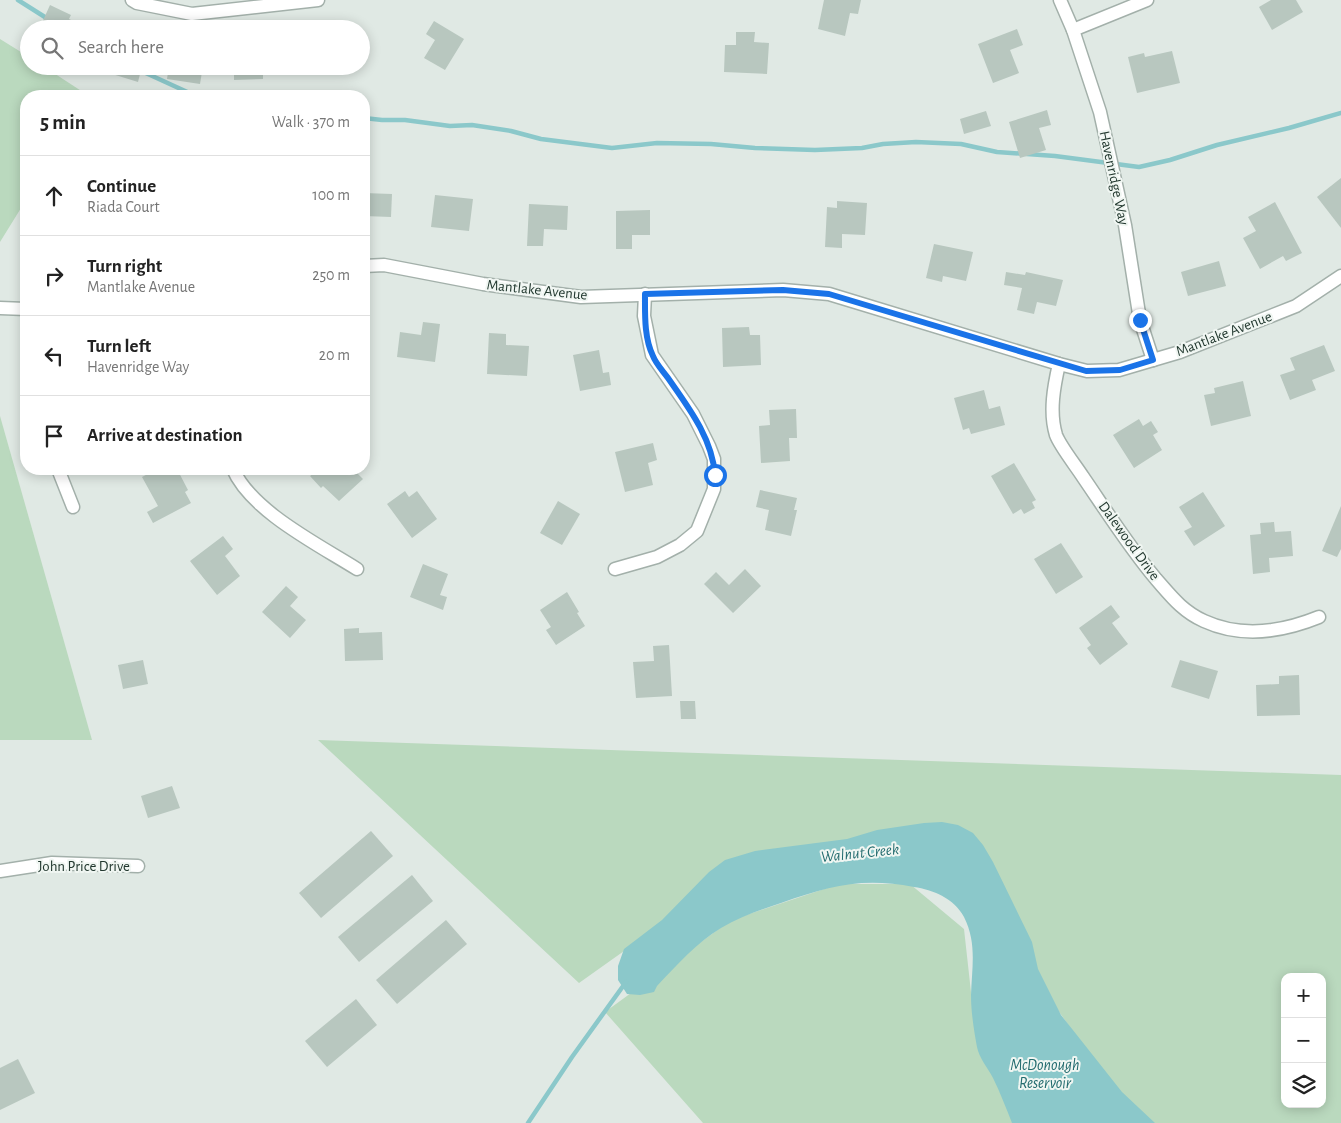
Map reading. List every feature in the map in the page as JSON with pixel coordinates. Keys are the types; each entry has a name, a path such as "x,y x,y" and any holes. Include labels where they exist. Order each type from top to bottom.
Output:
{"street":[{"path":"132,0 137,3 192,14 318,0"},
{"name":"Havenridge Way","path":"1060,0 1073,30 1100,112 1125,225 1140,320 1153,360"},
{"path":"1073,30 1147,0"},
{"name":"Mantlake Avenue","path":"370,266 384,265 483,284 581,296 783,290 829,294 1059,364 1086,371 1102,372 1120,370 1180,352 1296,306 1341,276"},
{"path":"615,569 657,557 680,545 696,531 714,489 714,459 710,446 693,414 652,355 644,316 645,294"},
{"path":"0,308 20,309"},
{"name":"Dalewood Drive","path":"1059,364 1053,387 1053,411 1057,436 1134,554 1180,608 1204,621 1232,631 1266,631 1295,627 1318,618"},
{"path":"60,475 73,507"},
{"path":"236,475 239,482 269,513 357,570"},
{"name":"John Price Drive","path":"0,871 52,863 138,866"}],"green space":[{"path":"0,39 20,51 20,75 57,75 80,90 20,90 20,210 0,242"},
{"path":"0,416 92,740 0,740"},
{"path":"318,740 1341,775 1341,1123 1138,1123 1045,992 991,884 731,875 579,983"},
{"path":"839,884 910,884 964,929 974,1019 1033,1123 703,1123 605,1012 731,920"}],"water":[{"name":"McDonough Reservoir","path":"942,822 958,825 973,833 983,845 1032,942 1038,969 1061,1015 1122,1092 1155,1123 1012,1123 996,1083 977,1047 971,1001 972,945 968,927 960,910 955,905 942,896 928,890 895,884 862,883 815,892 758,911 721,928 703,940 687,955 657,986 654,992 640,995 627,994 618,980 618,966 624,949 662,920 709,872 725,860 755,851 847,839 877,830"}],"building":[{"path":"824,0 861,0 858,14 850,13 845,36 818,29"},
{"path":"1271,0 1296,0 1303,12 1272,30 1259,7"},
{"path":"50,5 71,15 69,19 71,20 43,20"},
{"path":"434,21 464,39 445,70 424,58 435,40 426,34"},
{"path":"1017,29 1023,45 1010,50 1019,73 993,83 978,44"},
{"path":"736,32 755,32 754,42 769,43 767,74 724,72 725,45 736,45"},
{"path":"1172,51 1180,83 1137,93 1128,57 1144,53 1145,57"},
{"path":"115,75 140,75 138,82"},
{"path":"168,75 202,75 200,84 167,79"},
{"path":"234,75 263,75 263,79 234,80"},
{"path":"1047,110 1051,125 1039,128 1046,150 1020,158 1009,122"},
{"path":"986,111 991,126 964,134 960,119"},
{"path":"1341,178 1341,228 1317,197"},
{"path":"370,193 392,194 391,217 370,216"},
{"path":"435,195 473,199 469,231 431,227"},
{"path":"837,201 867,203 865,235 842,234 842,248 825,247 827,207 837,208"},
{"path":"1275,202 1302,253 1286,261 1283,256 1260,269 1243,238 1256,231 1248,217"},
{"path":"529,204 568,206 567,230 544,229 543,246 527,246"},
{"path":"650,210 650,235 632,235 632,249 616,249 616,211"},
{"path":"934,244 973,252 966,281 943,276 942,282 926,278"},
{"path":"1219,261 1226,286 1188,296 1181,272"},
{"path":"1006,272 1025,275 1026,272 1063,280 1056,306 1037,302 1034,314 1017,310 1022,288 1004,285"},
{"path":"423,322 440,324 435,362 397,357 400,332 421,335"},
{"path":"749,327 750,335 760,335 761,365 723,367 722,328"},
{"path":"489,333 506,334 506,345 529,346 527,376 487,374"},
{"path":"1324,345 1335,371 1312,380 1316,390 1290,400 1280,375 1295,370 1290,358"},
{"path":"599,350 603,373 609,372 611,385 580,391 573,355"},
{"path":"1243,381 1251,416 1211,426 1204,395 1215,393 1214,388"},
{"path":"984,390 989,409 1000,406 1005,425 971,434 969,428 963,430 954,398"},
{"path":"796,409 797,438 789,438 790,461 761,463 759,426 770,425 769,410"},
{"path":"1139,419 1143,426 1151,421 1158,432 1153,435 1162,450 1134,468 1113,435"},
{"path":"653,443 657,460 648,463 653,485 625,492 615,452"},
{"path":"1014,463 1036,500 1032,502 1035,508 1024,514 1021,509 1013,514 991,476"},
{"path":"146,475 180,475 188,490 185,492 191,503 153,523 147,512 158,506 142,477"},
{"path":"359,475 363,479 339,501 323,486 321,488 310,476"},
{"path":"760,490 797,498 794,510 797,510 791,536 765,530 769,510 756,507"},
{"path":"405,491 409,497 417,491 437,519 412,538 387,504"},
{"path":"1203,492 1225,526 1194,546 1184,531 1192,527 1179,507"},
{"path":"558,501 580,514 562,545 540,533"},
{"path":"1341,506 1341,549 1337,557 1322,551"},
{"path":"1274,522 1275,532 1291,531 1293,556 1269,558 1270,572 1253,574 1250,535 1261,534 1260,523"},
{"path":"223,536 233,549 225,556 240,576 217,595 190,561"},
{"path":"1061,543 1083,577 1056,594 1034,559"},
{"path":"423,564 448,574 440,595 447,597 443,610 410,597"},
{"path":"745,569 761,586 733,613 704,584 716,572 729,585"},
{"path":"286,586 298,597 290,606 306,620 290,638 262,612"},
{"path":"567,592 585,626 556,645 546,630 551,627 540,610"},
{"path":"1111,605 1120,617 1112,623 1128,644 1100,665 1087,648 1091,645 1079,628"},
{"path":"359,628 359,633 382,632 383,660 345,661 344,629"},
{"path":"669,645 672,696 636,698 633,662 654,661 653,646"},
{"path":"143,660 148,684 123,689 118,665"},
{"path":"1180,660 1218,671 1209,699 1171,687"},
{"path":"1299,675 1300,715 1257,716 1256,685 1279,684 1279,676"},
{"path":"680,701 695,701 696,719 681,719"},
{"path":"172,786 180,808 148,818 141,796"},
{"path":"371,831 393,856 321,918 299,893"},
{"path":"412,875 433,901 359,962 338,937"},
{"path":"446,920 467,944 397,1004 376,980"},
{"path":"356,999 377,1025 327,1067 305,1041"},
{"path":"18,1059 35,1093 0,1110 0,1068"}],"waterway":[{"path":"18,0 48,19"},
{"path":"150,75 183,90"},
{"path":"370,119 405,120 450,126 472,125 511,131 541,139 612,148 657,143 815,150 862,148 883,144 916,142 961,144 997,152 1055,156 1139,167 1341,113"},
{"name":"Walnut Creek","path":"528,1123 572,1057 626,982"}],"route":[{"path":"715,475 714,459 710,446 693,414 652,355 644,316 645,294 783,290 829,294 1053,362 1086,371 1102,372 1120,370 1153,360 1140,320"}]}
